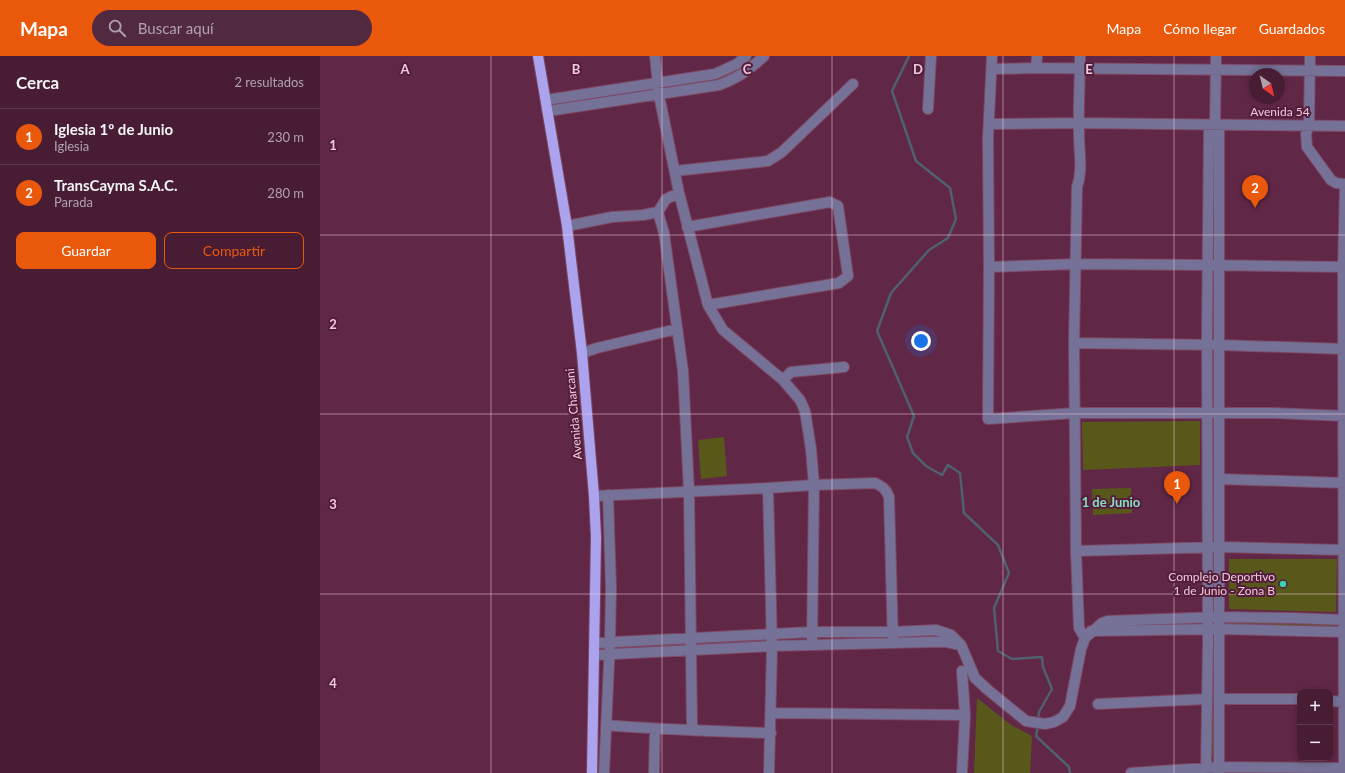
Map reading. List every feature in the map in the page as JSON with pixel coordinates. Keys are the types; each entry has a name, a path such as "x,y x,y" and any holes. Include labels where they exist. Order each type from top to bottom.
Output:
{"main road":[{"name":"Avenida Charcani","path":"538,56 567,226 582,353 594,496 596,537 592,773"}],"street":[{"path":"655,56 659,95 679,193 708,305 723,330 783,380 800,400 805,411 811,449 814,485 812,645"},
{"path":"546,100 716,74 737,64 746,56"},
{"path":"548,110 659,95 719,85 746,72 764,56"},
{"path":"928,110 931,56"},
{"path":"992,56 989,124 988,419 1075,413 1207,412 1345,416"},
{"path":"1036,56 1036,68"},
{"path":"1080,56 1079,123 1081,171 1077,187 1074,344 1076,551 1080,628 1088,634 1207,629 1344,632"},
{"path":"1206,770 1209,131 1214,125 1216,56"},
{"path":"1131,773 1206,770 1345,770 1344,184 1331,180 1307,146 1306,134 1308,125 1310,56"},
{"path":"992,69 1080,68 1345,71"},
{"path":"675,171 768,161 782,152 853,84"},
{"name":"Avenida 54","path":"989,124 1079,123 1345,126"},
{"path":"1214,125 1219,130 1219,770"},
{"path":"567,226 612,217 643,215 658,212 666,199 679,193"},
{"path":"687,227 830,202 838,206 848,276 839,283 708,305"},
{"path":"658,212 664,233 683,371 689,491 692,729"},
{"path":"989,267 1076,264 1344,267"},
{"path":"582,353 677,329"},
{"path":"1074,344 1219,345 1344,349"},
{"path":"783,380 792,372 844,366"},
{"path":"1219,480 1344,483"},
{"path":"594,496 875,483 881,486 889,497 893,643"},
{"path":"768,488 772,634 772,714 769,773"},
{"path":"604,773 610,642 608,495"},
{"path":"1076,551 1220,547 1345,550"},
{"path":"594,643 812,632 892,632 936,630 950,635 961,645 976,678 988,690 1026,721 1045,724 1054,722 1063,716 1070,706 1081,649 1088,634 1102,623 1112,620 1207,617 1344,620"},
{"path":"594,655 772,646 930,642 946,642 961,645"},
{"path":"962,671 965,715 962,773"},
{"path":"1098,704 1207,698"},
{"path":"1219,699 1297,699"},
{"path":"1333,701 1345,702"},
{"path":"772,714 965,715"},
{"path":"606,726 770,733"},
{"path":"654,773 655,729"}],"shaded area":[{"path":"1200,421 1200,465 1083,470 1082,422"},
{"path":"1211,427 1215,427 1216,534 1212,535"},
{"path":"724,437 727,476 701,479 698,440"},
{"path":"1131,488 1132,513 1093,515 1092,489"},
{"name":"Complejo Deportivo 1 de Junio - Zona B","path":"1229,559 1337,559 1336,612 1229,609"},
{"path":"1230,621 1332,624 1332,629 1230,625"},
{"path":"977,698 1011,725 1032,736 1030,773 974,773"},
{"path":"1211,712 1215,712 1215,755 1211,755"}],"waterway":[{"path":"909,56 892,91 916,161 950,188 956,219 948,238 929,250 891,293 877,331 914,416 907,437 913,453 926,466 942,475 948,465 960,473 964,513 998,545 1009,573 994,608 998,651 1012,659 1042,657 1043,667 1052,689 1039,712 1038,721"},
{"path":"1038,726 1036,736 1069,767 1070,773"}],"place":[{"name":"TransCayma S.A.C.","path":"1255,208"},
{"name":"Iglesia 1º de Junio","path":"1177,504"},
{"name":"Complejo Deportivo 1 de Junio - Zona B","path":"1283,584"}],"district":[{"name":"1 de Junio","path":"1111,502"}]}
